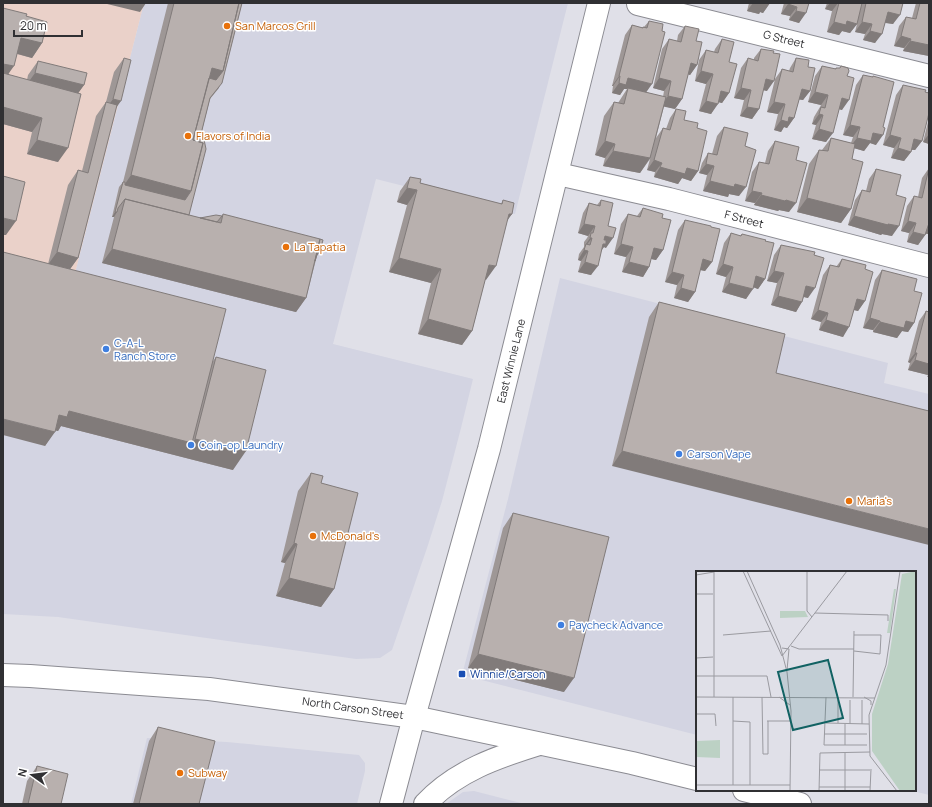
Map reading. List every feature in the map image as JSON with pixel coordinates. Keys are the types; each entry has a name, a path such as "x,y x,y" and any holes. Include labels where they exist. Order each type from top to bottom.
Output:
{"street":[{"name":"East Winnie Lane","path":"392,804 414,717 489,449 600,3"},
{"name":"G Street","path":"638,4 929,76"},
{"name":"F Street","path":"558,174 669,199 929,266"},
{"path":"3,665 30,676"},
{"name":"North Carson Street","path":"3,675 209,689 414,717 541,743 696,779"},
{"path":"425,804 444,786 473,769 493,759 541,743"},
{"path":"747,791 778,801 800,804"}],"shaded area":[{"path":"3,3 144,3 74,277 3,258"},
{"path":"144,3 568,3 515,214 376,179 333,344 473,379 442,501 428,545 392,650 380,658 356,659 58,617 3,614 3,258 74,277"},
{"path":"560,278 888,363 884,383 929,394 929,795 913,791 916,791 916,571 696,571 696,735 462,675 508,499"},
{"path":"147,738 227,742 359,755 365,763 365,771 357,804 131,804"},
{"path":"474,791 525,804 446,804 463,792"}],"building":[{"path":"174,3 239,3 223,71 212,68 193,140 203,143 191,191 131,175"},
{"path":"239,3 242,3 222,83 210,98 202,130 206,149 189,215 125,199 118,208 117,212 115,212 123,182 125,182 125,185 185,200 191,191 203,143 193,140 209,78 216,80 223,71"},
{"path":"809,3 806,13 796,11 797,7 788,4"},
{"path":"839,3 862,3 857,24 847,21 846,25 834,22"},
{"path":"866,3 903,3 900,15 888,12 882,34 870,31 872,24 862,22"},
{"path":"920,3 929,3 929,45 910,41 911,39 901,36 906,17 916,19"},
{"path":"3,8 27,14 26,16 47,22 42,43 21,38 14,66 3,64"},
{"path":"649,21 663,24 662,31 665,32 652,84 628,78 626,85 619,83 619,76 632,25 647,28"},
{"path":"685,26 699,29 696,41 702,42 697,65 691,63 682,99 668,96 671,81 659,78 669,39 681,42"},
{"path":"722,39 734,42 729,62 737,64 729,93 721,91 718,104 706,101 713,74 701,71 706,50 718,53"},
{"path":"761,49 774,51 773,53 780,54 774,81 766,79 759,109 747,107 751,90 741,88 748,58 758,61"},
{"path":"124,58 131,60 121,101 113,99"},
{"path":"796,58 809,60 808,67 815,68 810,91 802,89 794,118 789,117 788,122 781,120 785,104 774,102 782,69 793,72"},
{"path":"38,61 87,73 84,85 35,73"},
{"path":"822,66 836,69 840,68 841,66 848,68 849,71 847,76 854,78 849,100 842,98 833,133 819,129 823,115 819,114 821,107 825,108 828,95 815,92"},
{"path":"3,73 81,94 68,148 37,140 42,118 3,107"},
{"path":"863,75 873,76 894,82 883,127 885,128 883,135 873,133 871,141 857,138 860,127 850,125"},
{"path":"903,85 926,90 925,92 929,93 929,113 922,141 914,139 911,152 898,148 901,138 890,135"},
{"path":"628,88 666,97 650,158 613,151 615,144 605,141 614,102 624,104"},
{"path":"106,102 117,105 78,258 57,252 78,170 88,173"},
{"path":"676,109 686,111 684,120 698,123 697,128 707,131 698,171 687,168 685,174 660,167 662,163 654,160 663,128 670,130"},
{"path":"724,127 748,133 745,146 756,150 746,187 735,184 734,187 710,181 714,166 706,164 708,153 717,155"},
{"path":"831,138 855,144 852,159 863,162 851,209 807,198 819,150 828,151"},
{"path":"775,141 799,147 796,160 807,163 796,203 761,195 762,193 752,191 759,162 769,164"},
{"path":"929,168 929,223 925,235 913,232 916,223 908,221 914,196 922,198"},
{"path":"876,169 901,175 896,195 906,198 899,226 888,225 854,216 862,190 870,192"},
{"path":"3,176 25,182 16,221 3,218"},
{"path":"410,177 421,179 420,183 502,204 503,200 514,203 512,214 509,214 496,266 489,265 472,331 428,319 441,269 399,258 417,190 407,188"},
{"path":"125,199 221,223 223,214 320,239 306,298 112,249"},
{"path":"601,200 613,203 608,226 616,228 613,238 605,236 604,240 606,240 606,244 603,244 598,266 585,262 588,251 584,250 586,244 590,245 592,238 590,238 591,233 593,233 595,226 584,224 589,203 600,206"},
{"path":"643,208 663,214 662,218 671,220 663,250 654,248 649,267 629,262 633,247 621,244 628,214 640,217"},
{"path":"216,215 222,216 217,222 200,218"},
{"path":"685,220 720,229 712,262 703,259 695,292 681,288 684,275 672,272"},
{"path":"731,233 741,236 742,234 774,243 765,279 756,276 753,289 729,283 733,267 723,264"},
{"path":"320,239 323,240 315,261"},
{"path":"781,245 815,252 814,255 824,258 815,288 806,286 802,302 778,296 784,273 774,271"},
{"name":"C-A-L Ranch Store","path":"3,252 226,309 192,443 69,411 67,417 59,415 55,432 3,419"},
{"path":"842,259 866,265 865,269 873,272 865,301 857,299 849,327 826,320 828,313 818,310 830,265 839,267"},
{"path":"882,270 917,279 914,291 922,293 914,323 906,321 904,328 870,318"},
{"path":"659,302 785,334 776,373 929,411 929,529 622,451"},
{"path":"926,311 929,312 929,364 915,360 917,353 915,353"},
{"path":"216,357 266,370 246,451 195,439"},
{"name":"McDonald's","path":"311,473 323,476 321,483 358,493 334,589 289,578 297,544 294,543"},
{"path":"513,513 609,537 574,678 478,654"},
{"path":"158,727 215,741 199,804 139,804"},
{"path":"37,766 68,774 61,804 28,804"}],"place":[{"name":"San Marcos Grill","path":"227,26"},
{"name":"Flavors of India","path":"188,136"},
{"name":"La Tapatia","path":"286,247"},
{"name":"C-A-L Ranch Store","path":"106,349"},
{"name":"Coin-op Laundry","path":"191,445"},
{"name":"Carson Vape","path":"679,454"},
{"name":"Maria's","path":"849,501"},
{"name":"McDonald's","path":"313,536"},
{"name":"Paycheck Advance","path":"561,625"},
{"name":"Winnie/Carson","path":"462,674"},
{"name":"Subway","path":"180,773"}]}
